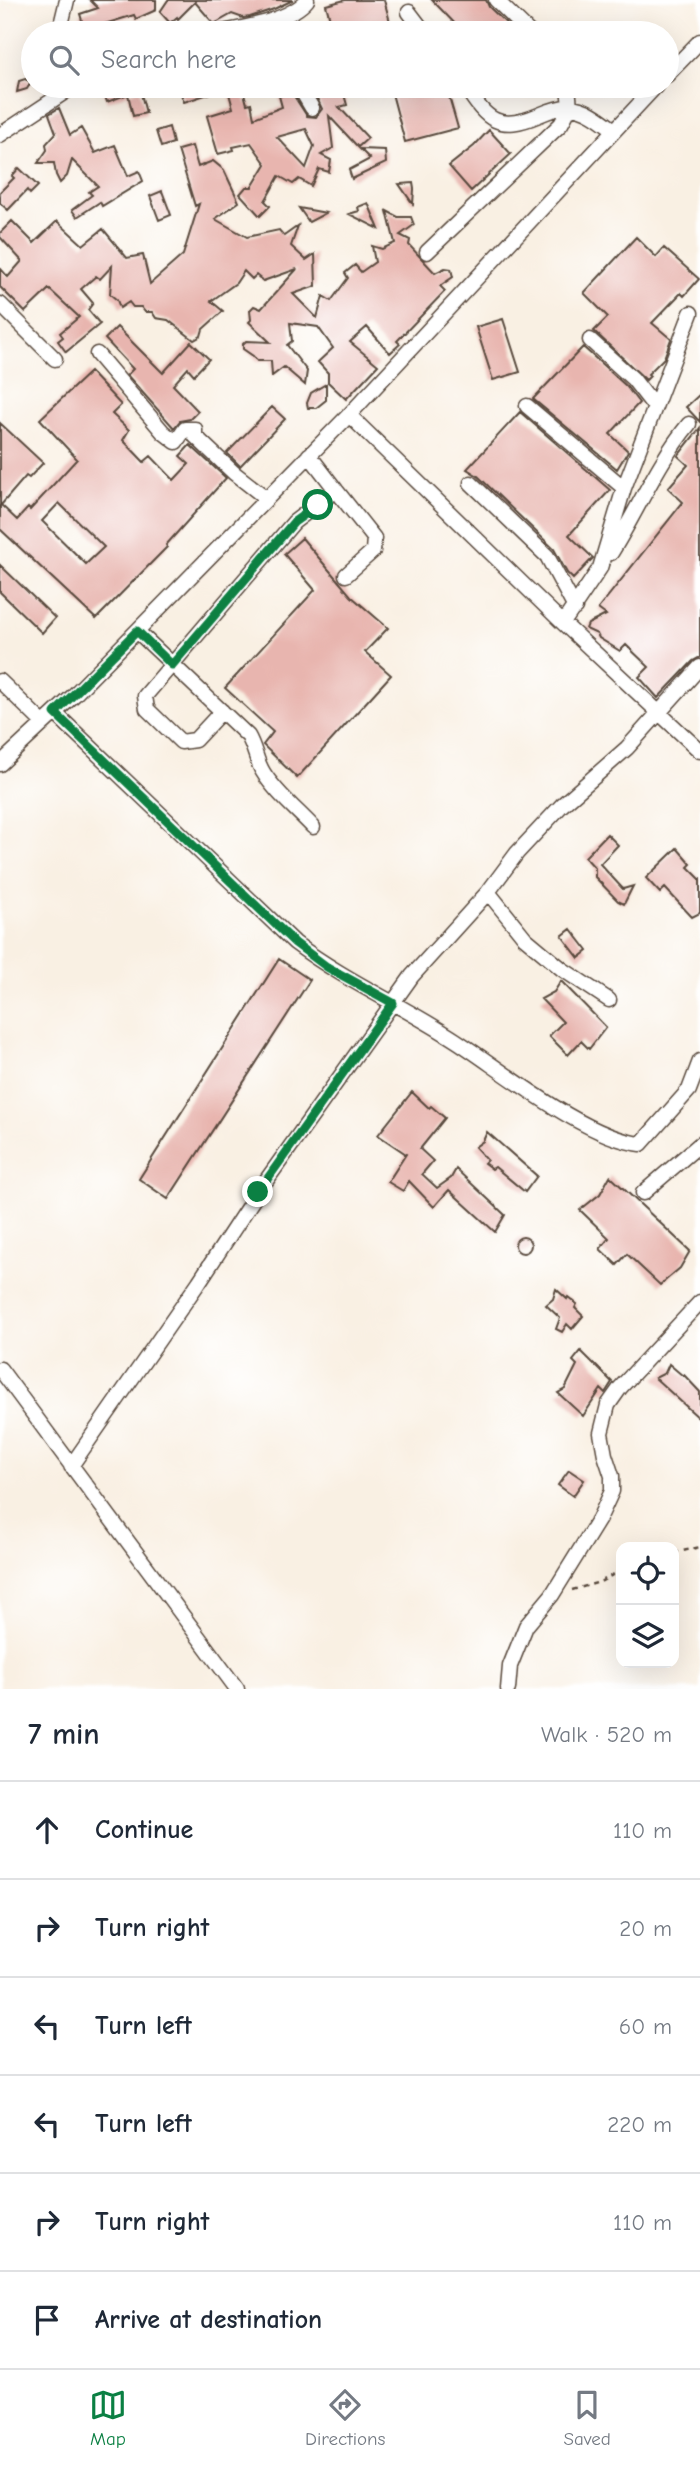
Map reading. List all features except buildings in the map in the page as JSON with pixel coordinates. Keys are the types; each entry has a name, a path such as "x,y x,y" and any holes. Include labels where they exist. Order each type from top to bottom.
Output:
{"street":[{"path":"62,21 67,0"},
{"path":"277,21 307,0"},
{"path":"496,0 518,21"},
{"path":"409,12 416,21"},
{"path":"679,63 700,41"},
{"path":"44,105 45,98"},
{"path":"0,135 55,98"},
{"path":"306,98 312,108"},
{"path":"474,98 491,120 508,124 519,123 550,110 570,107 587,111 613,129"},
{"path":"426,252 561,124 570,107 569,98"},
{"path":"0,765 137,631 349,415 644,98"},
{"path":"0,304 55,359"},
{"path":"600,568 624,488 691,313"},
{"path":"590,340 633,379 654,406"},
{"path":"97,354 163,432 176,442 185,429 195,429 195,436 234,473 266,498"},
{"path":"527,406 624,488"},
{"path":"349,415 563,623 700,751"},
{"path":"563,623 600,568 678,437 690,424"},
{"path":"309,455 374,538 373,551 346,575"},
{"path":"471,483 547,556 575,608"},
{"path":"222,712 195,740 181,742 147,709 145,696 294,522 336,491"},
{"path":"137,631 248,736 256,749 257,762 265,775 313,827"},
{"path":"71,1466 258,1192 412,976 488,892 517,853 553,815 627,748 700,667"},
{"path":"0,681 43,723"},
{"path":"55,713 295,943 327,967 460,1043 488,1064 601,1133 628,1143 641,1144 690,1090 700,1061"},
{"path":"488,892 525,938 562,969 609,1000"},
{"path":"643,1193 700,1144"},
{"path":"508,1689 510,1666 526,1626 552,1595 599,1519 612,1492 612,1475 601,1433 608,1405 620,1388 700,1302"},
{"path":"0,1369 237,1689"}],"path":[{"path":"679,1552 700,1547"},
{"path":"552,1595 600,1582 616,1573"}],"route":[{"path":"258,1192 393,1003 327,967 295,943 55,713 137,631 172,665 294,522 318,505"}]}
